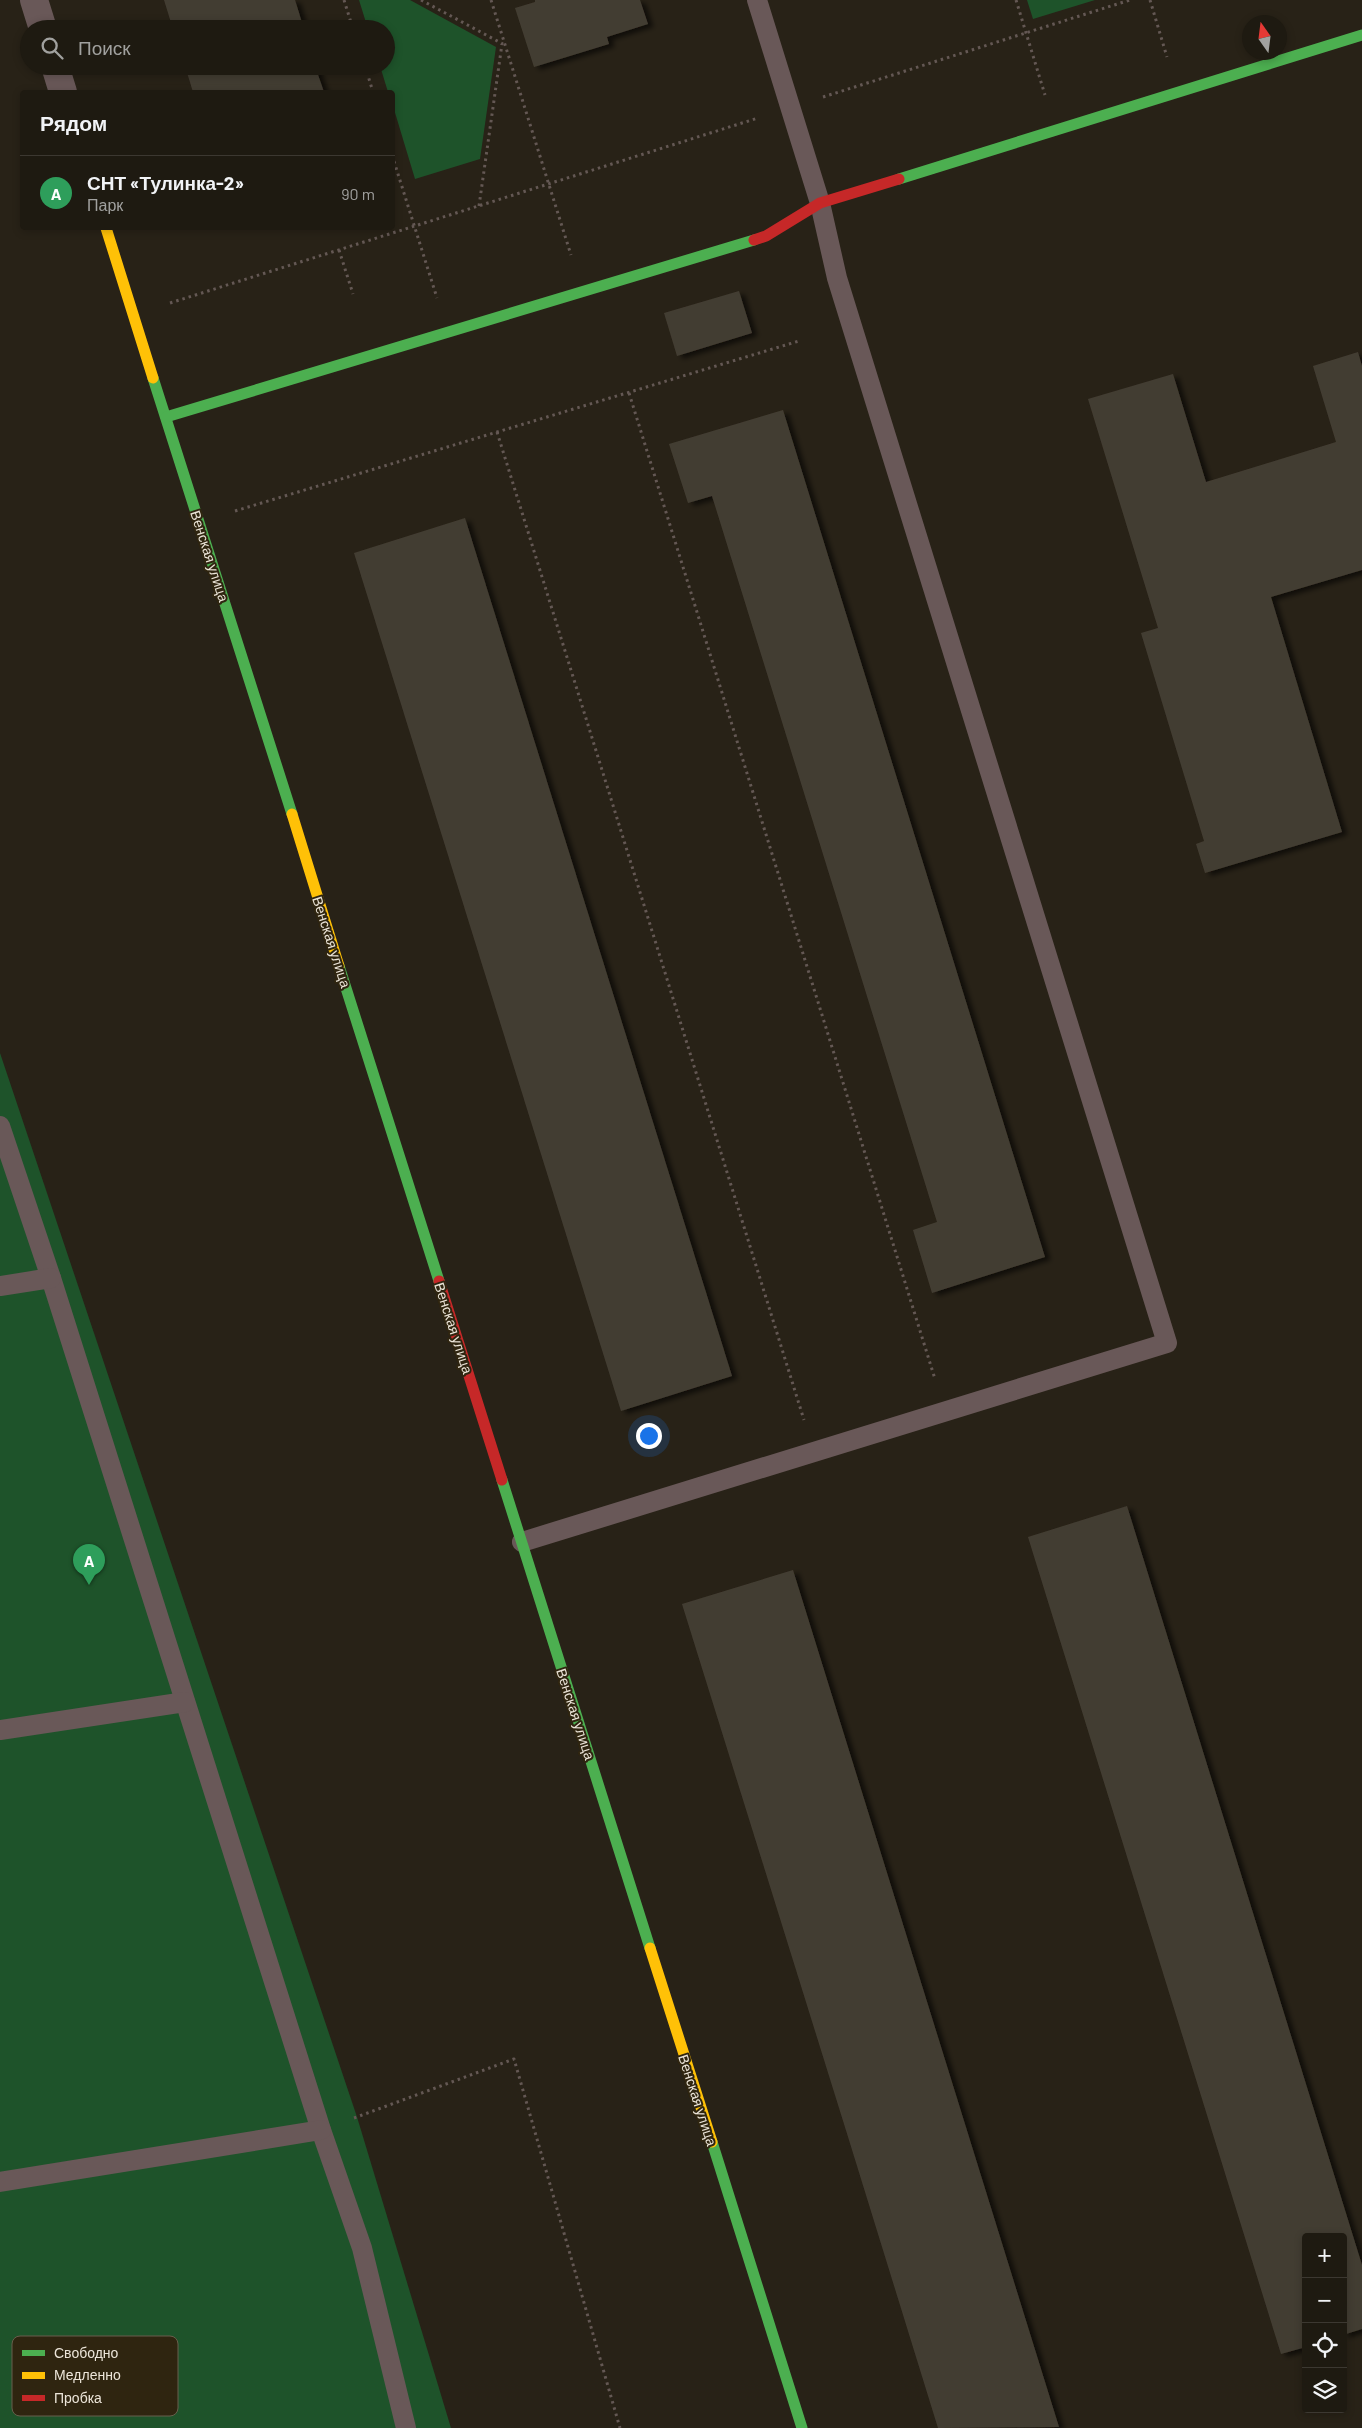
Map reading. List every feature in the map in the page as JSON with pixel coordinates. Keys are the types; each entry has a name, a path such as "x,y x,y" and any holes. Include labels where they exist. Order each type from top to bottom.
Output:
{"street":[{"path":"34,0 40,20"},
{"path":"166,417 766,236 820,203 1362,35"},
{"path":"58,75 62,90"},
{"name":"Венская улица","path":"107,230 802,2428"}],"lane":[{"path":"522,1542 1167,1343 837,278 820,203 757,0"},
{"path":"0,1126 51,1278 321,2130 362,2248 406,2428"},
{"path":"0,1286 51,1278"},
{"path":"0,1730 185,1702"},
{"path":"0,2182 321,2130"}],"path":[{"path":"344,0 350,20"},
{"path":"421,0 504,45"},
{"path":"491,0 582,292"},
{"path":"1016,0 1056,130"},
{"path":"134,315 1130,0"},
{"path":"1150,0 1178,92"},
{"path":"479,206 504,45"},
{"path":"368,75 372,90"},
{"path":"395,165 448,332"},
{"path":"339,250 353,294"},
{"path":"199,522 799,342"},
{"path":"628,393 945,1412"},
{"path":"497,432 814,1452"},
{"path":"321,2130 514,2059 620,2428"}],"green space":[{"path":"359,0 410,0 496,47 480,159 415,179 395,113 395,90 387,90 383,75 395,75 395,20 365,20"},
{"path":"1027,0 1095,0 1033,19"},
{"path":"0,1053 357,2117 451,2428 0,2428"}],"building":[{"path":"164,0 295,0 301,20 170,20"},
{"path":"535,0 640,0 648,24 607,37 609,44 534,67 515,8 535,2"},
{"path":"188,75 318,75 323,90 192,90"},
{"path":"739,291 752,333 677,356 664,313"},
{"path":"1358,352 1362,366 1362,570 1271,597 1342,832 1205,873 1196,844 1204,841 1141,633 1158,628 1088,399 1173,374 1206,482 1336,442 1313,366"},
{"path":"783,410 1045,1257 932,1293 913,1230 937,1222 712,496 688,503 669,444"},
{"path":"465,518 732,1376 621,1411 354,553"},
{"path":"1127,1506 1362,2265 1362,2329 1347,2334 1347,2233 1302,2233 1302,2348 1281,2354 1028,1537"},
{"path":"793,1570 1059,2427 938,2428 682,1604"}],"traffic: fast":[{"path":"899,179 1362,35"},
{"path":"166,417 754,240"},
{"path":"153,378 292,814"},
{"path":"339,966 439,1281"},
{"path":"502,1480 650,1948"},
{"path":"712,2142 802,2428"}],"traffic: slow":[{"path":"107,230 153,378"},
{"path":"292,814 339,966"},
{"path":"650,1948 712,2142"}],"traffic: jam":[{"path":"754,240 766,236 820,203 899,179"},
{"path":"439,1281 502,1480"}],"place":[{"name":"СНТ «Тулинка-2»","path":"89,1585"}]}
